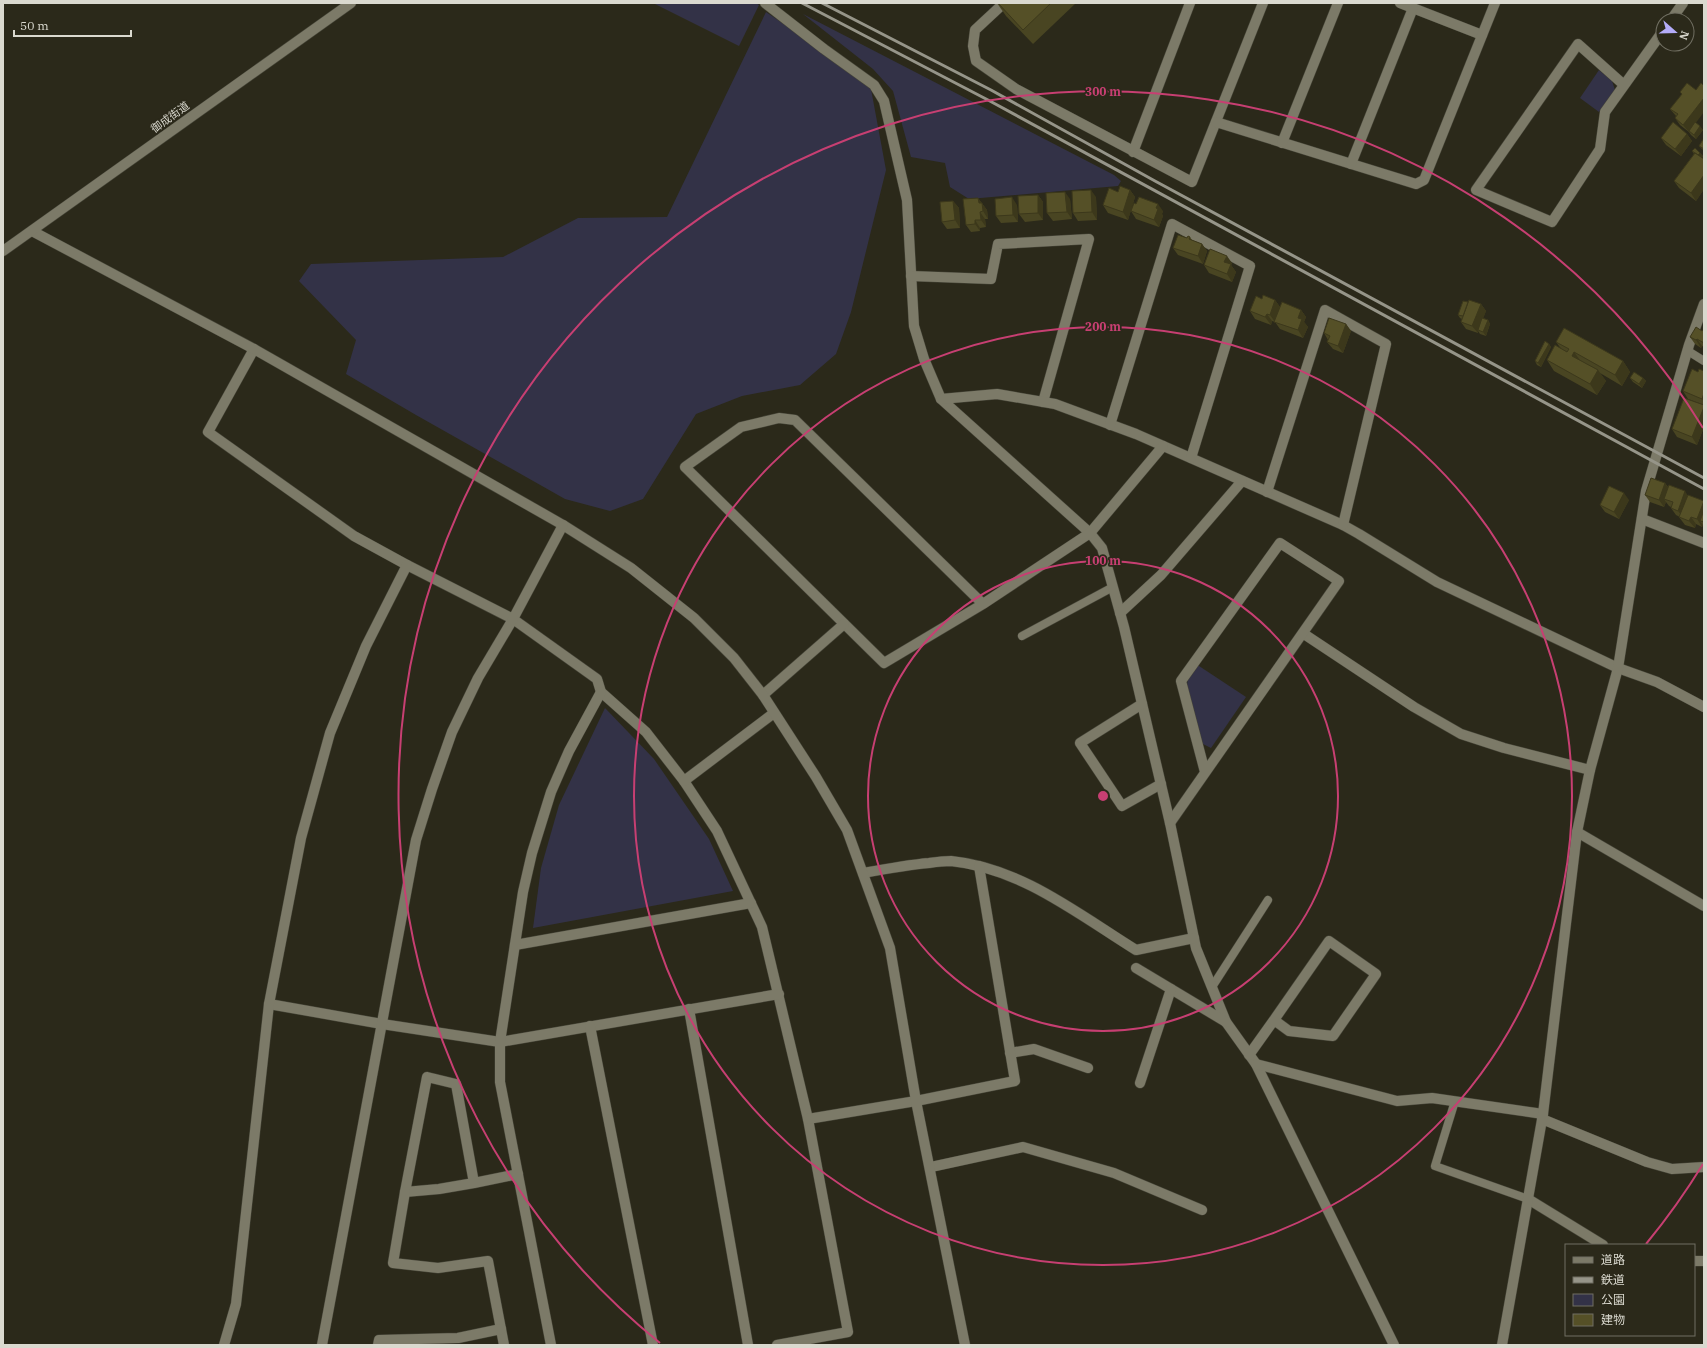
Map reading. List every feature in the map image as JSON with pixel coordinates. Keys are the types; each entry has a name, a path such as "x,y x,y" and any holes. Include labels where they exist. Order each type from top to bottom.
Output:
{"street":[{"name":"御成街道","path":"3,251 351,3"},
{"path":"765,3 824,49 874,85 884,101 907,200 914,326 924,359 941,399 1090,533 1102,548 1120,613 1161,784 1196,948 1226,1022 1256,1064 1394,1345"},
{"path":"1004,3 975,30 973,46 976,61 1016,89 1192,182 1263,3"},
{"path":"1133,152 1190,3"},
{"path":"1282,143 1338,3"},
{"path":"1400,3 1482,35"},
{"path":"1216,122 1416,184 1424,180 1495,3"},
{"path":"1677,12 1683,3"},
{"path":"1351,164 1413,8"},
{"path":"1624,85 1578,44 1476,190 1552,222 1600,149 1605,112 1655,42"},
{"path":"1110,424 1172,224 1250,266 1191,458"},
{"path":"32,231 254,349 563,525 631,568 694,618 734,658 763,695 816,777 843,823 890,948 916,1101 931,1167 965,1345"},
{"path":"911,276 991,279 998,244 1089,239 1043,402"},
{"path":"1502,1345 1542,1116 1578,832 1590,770 1618,668 1646,491 1656,453 1704,304"},
{"path":"1266,492 1325,310 1386,344 1343,525"},
{"path":"254,349 208,432 354,536 513,619 597,679 601,692 646,732 684,781 716,831 762,927 808,1119 848,1332 777,1345"},
{"path":"941,399 997,394 1055,404 1110,424 1343,525 1437,582 1618,668 1657,682 1704,707"},
{"path":"983,604 795,420 779,418 741,427 685,467 884,663 983,604 1090,533 1163,446"},
{"path":"1120,613 1161,575 1242,481"},
{"path":"1642,519 1704,543"},
{"path":"322,1345 416,840 452,732 478,678 513,619 563,525"},
{"path":"1170,823 1304,634 1339,581 1280,543 1181,681 1205,772"},
{"path":"224,1345 236,1304 269,1004 300,838 330,733 366,646 407,565"},
{"path":"763,695 844,624"},
{"path":"1304,634 1414,707 1461,734 1504,748 1590,770"},
{"path":"551,1345 500,1082 500,1042 523,892 532,853 551,792 569,751 601,692"},
{"path":"1142,704 1080,743 1122,806 1161,784"},
{"path":"684,781 774,713"},
{"path":"1578,832 1704,906"},
{"path":"863,873 910,864 949,861 979,866 1013,877 1034,886 1136,950 1194,938"},
{"path":"808,1119 916,1101 1015,1080 979,866"},
{"path":"515,945 751,903"},
{"path":"1249,1055 1329,941 1376,974 1333,1036 1289,1030 1274,1020"},
{"path":"1136,968 1226,1022"},
{"path":"1140,1083 1171,989"},
{"path":"269,1004 382,1024 500,1042 779,994"},
{"path":"689,1009 748,1345"},
{"path":"590,1026 653,1345"},
{"path":"1010,1053 1034,1049 1088,1068"},
{"path":"1256,1064 1398,1101 1432,1098 1542,1116 1647,1162 1672,1169 1704,1167"},
{"path":"474,1183 456,1084 427,1077 393,1263 438,1268 488,1261 504,1345"},
{"path":"931,1167 1023,1147 1114,1174 1202,1210"},
{"path":"405,1192 439,1189 518,1174"},
{"path":"1528,1199 1601,1244"},
{"path":"378,1345 379,1340 458,1342 502,1329"}],"lane":[{"path":"1688,351 1704,361"},
{"path":"1022,636 1113,587"},
{"path":"1212,987 1268,900"},
{"path":"1455,1101 1435,1166 1528,1199"}],"green space":[{"path":"653,3 756,3 759,5 739,46"},
{"path":"766,12 806,39 871,89 886,170 851,312 836,354 800,385 742,396 696,414 643,499 610,511 565,499 346,374 356,340 299,281 311,264 503,257 578,218 667,217"},
{"path":"803,14 1114,175 1121,181 1118,186 969,199 950,187 945,163 911,157 893,91 873,69"},
{"path":"1599,70 1612,81 1615,90 1599,112 1580,98"},
{"path":"1196,664 1246,697 1211,748 1199,742 1187,686 1188,676"},
{"path":"605,708 654,759 709,839 733,891 533,928 541,868 559,805"}],"building":[{"path":"998,3 1051,3 1023,30"},
{"path":"1687,83 1696,90 1701,83 1704,86 1704,98 1683,125 1675,118 1678,114 1670,109 1682,94 1680,92"},
{"path":"1673,122 1687,134 1675,149 1661,138"},
{"path":"1695,122 1700,126 1694,135 1689,131"},
{"path":"1704,138 1704,149 1699,146"},
{"path":"1695,148 1700,153 1698,155 1692,151"},
{"path":"1695,153 1704,159 1704,175 1691,193 1674,181"},
{"path":"1120,186 1130,190 1123,212 1103,205 1109,188 1118,192"},
{"path":"1091,190 1092,212 1073,213 1072,191"},
{"path":"1065,192 1067,212 1047,213 1046,193"},
{"path":"1038,195 1038,213 1019,214 1018,196"},
{"path":"1012,197 1013,215 996,216 995,199"},
{"path":"1139,197 1158,204 1156,208 1158,209 1154,220 1131,211 1134,203 1136,204"},
{"path":"978,198 979,203 982,203 983,211 980,212 981,220 975,220 975,224 966,225 963,199"},
{"path":"953,201 955,220 942,222 940,202"},
{"path":"1178,235 1187,238 1188,236 1190,237 1189,239 1202,244 1198,256 1173,248"},
{"path":"1210,249 1227,256 1224,262 1231,264 1227,274 1204,265"},
{"path":"1263,295 1275,300 1270,315 1267,314 1265,317 1250,311 1256,296 1262,299"},
{"path":"1469,300 1481,304 1472,326 1461,322"},
{"path":"1463,301 1468,302 1463,316 1458,315"},
{"path":"1282,302 1301,310 1298,318 1302,319 1298,330 1274,322"},
{"path":"1329,318 1346,324 1338,346 1327,342 1330,336 1324,333"},
{"path":"1482,318 1488,320 1483,332 1478,330"},
{"path":"1696,327 1702,331 1704,329 1704,343 1690,337"},
{"path":"1564,328 1623,361 1615,375 1574,352 1572,356 1598,370 1590,384 1547,360 1555,345 1567,352 1569,349 1556,342"},
{"path":"1545,341 1549,344 1538,363 1535,361"},
{"path":"1692,369 1698,372 1699,369 1704,371 1704,393 1702,399 1683,391"},
{"path":"1634,372 1643,378 1639,384 1630,378"},
{"path":"1684,398 1704,405 1692,437 1672,429"},
{"path":"1651,478 1665,483 1659,500 1645,495"},
{"path":"1669,485 1685,491 1678,511 1671,508 1673,502 1664,499"},
{"path":"1609,486 1624,493 1614,512 1600,505"},
{"path":"1688,495 1704,501 1697,519 1691,517 1689,521 1679,517"},
{"path":"1704,510 1704,522 1700,521"}],"railway":[{"path":"802,3 988,100 1704,489"},
{"path":"822,3 991,90 1155,181 1704,478"}]}
